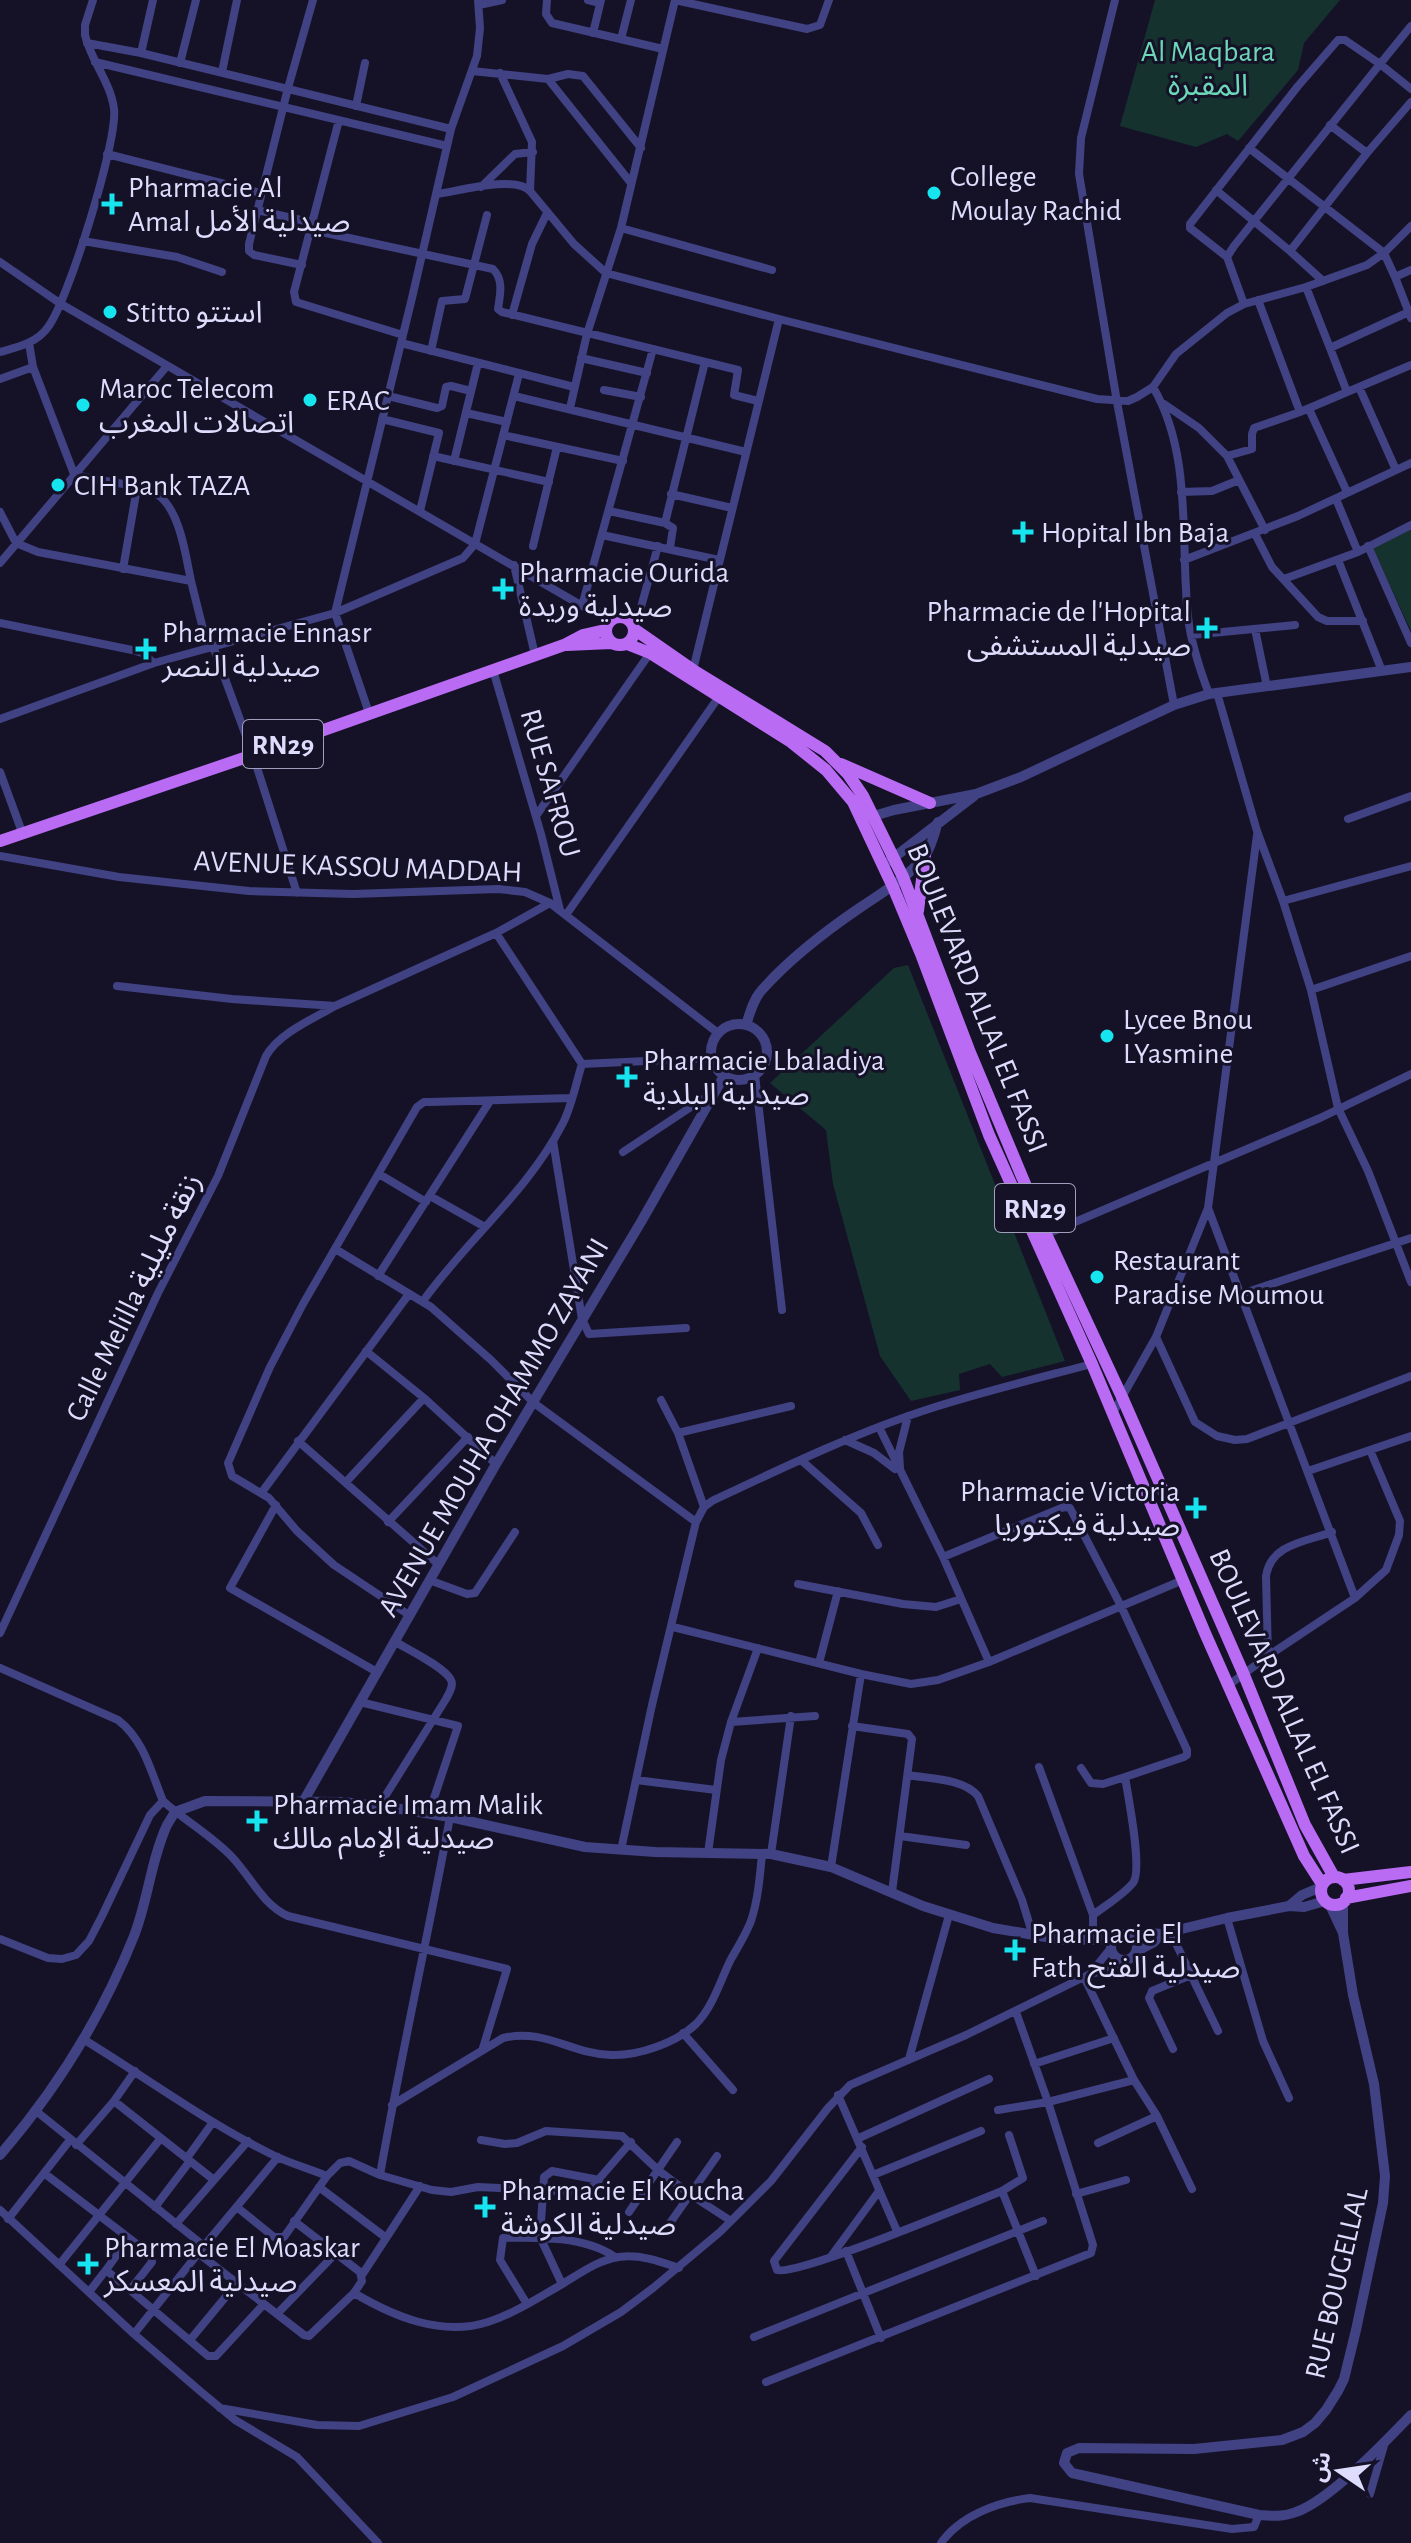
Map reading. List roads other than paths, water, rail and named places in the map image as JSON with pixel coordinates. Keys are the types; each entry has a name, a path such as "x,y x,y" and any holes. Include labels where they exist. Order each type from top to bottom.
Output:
{"main road":[{"name":"RN29","path":"0,841 253,755 564,645 583,635 609,629 624,617 634,629"},
{"name":"RN29","path":"609,629 619,646 627,644"},
{"name":"BOULEVARD ALLAL EL FASSI","path":"634,629 693,670 817,747 838,762 857,785 883,865 989,1135 1122,1397 1244,1675 1305,1825 1339,1878"},
{"path":"627,644 634,629"},
{"name":"BOULEVARD ALLAL EL FASSI","path":"627,644 650,653 791,742 826,770 868,818 895,858 1092,1364 1183,1580 1304,1856 1324,1894"},
{"path":"838,762 930,803"},
{"path":"917,914 925,856"},
{"path":"1411,1872 1339,1878 1324,1894 1345,1900 1411,1886"},
{"name":"RN29","path":"1339,1878 1348,1888 1345,1900"}],"street":[{"path":"0,352 29,343 42,335 61,304 83,241 107,154 114,126 114,107 87,43 85,25 93,0"},
{"path":"141,53 153,0"},
{"path":"180,63 196,0"},
{"path":"222,72 237,0"},
{"path":"302,265 254,255 249,251 260,193 313,0"},
{"path":"369,713 335,613 451,129 479,44 479,2 502,0"},
{"path":"547,0 546,14 550,22 663,49"},
{"path":"588,0 601,1 593,33"},
{"path":"621,39 631,0"},
{"path":"570,408 587,334 621,228 675,0 807,29 820,25 829,0"},
{"path":"1115,0 1081,138 1079,174 1117,402 1174,705"},
{"path":"1227,257 1411,26"},
{"path":"1244,304 1227,257 1189,227 1216,190 1338,40 1345,40 1411,89"},
{"path":"87,43 222,72 451,129"},
{"path":"95,62 447,146"},
{"path":"356,106 365,63"},
{"path":"472,71 548,79 568,74 583,76 641,148"},
{"path":"500,73 530,135 533,152 530,191"},
{"path":"548,79 631,183"},
{"path":"1290,251 1411,102"},
{"path":"339,120 294,292 296,302 431,351 574,387"},
{"path":"1330,125 1367,153"},
{"path":"1249,148 1384,253 1410,313 1330,348"},
{"path":"480,188 511,157 533,152"},
{"path":"107,154 260,193"},
{"path":"437,194 510,183 522,185 574,244 606,273 1117,402 1137,397 1153,387 1166,366 1188,343 1220,317 1244,304 1306,287 1367,265 1411,226"},
{"path":"1216,190 1323,281"},
{"path":"257,210 313,227 496,271 501,290 498,309 738,370 735,396 758,401"},
{"path":"512,315 529,252 547,213"},
{"path":"431,351 442,301 464,301 487,215"},
{"path":"621,228 772,270"},
{"path":"83,241 177,257 222,272"},
{"path":"0,262 61,304 586,608 609,629"},
{"path":"1395,277 1411,270"},
{"path":"1306,287 1347,392"},
{"path":"1258,300 1304,411 1347,492"},
{"path":"693,670 779,319"},
{"path":"29,343 33,367 74,474"},
{"path":"586,608 602,535 653,349"},
{"path":"581,358 647,373"},
{"path":"665,523 705,362"},
{"path":"454,461 478,363"},
{"path":"1227,456 1252,449 1254,428 1304,411 1411,365"},
{"path":"0,563 167,366"},
{"path":"0,379 33,367"},
{"path":"0,719 154,663 335,613 458,561 475,544 519,374"},
{"path":"388,396 437,408 442,406 446,387 471,391"},
{"path":"1153,387 1163,404 1177,456 1191,635 1311,990 1338,1108 1368,1171 1411,1282"},
{"path":"1359,387 1396,470"},
{"path":"604,390 641,397"},
{"path":"514,396 746,452"},
{"path":"1163,404 1199,428 1227,456 1260,532 1269,562 1284,579 1321,619 1363,621"},
{"path":"466,413 507,422"},
{"path":"382,419 460,438"},
{"path":"420,511 439,433"},
{"path":"503,435 623,461"},
{"path":"533,546 557,447"},
{"path":"433,456 549,482"},
{"path":"1184,560 1260,532 1411,463"},
{"path":"74,474 157,494 172,511 204,633 213,646 253,755 297,893"},
{"path":"1181,492 1212,491 1239,480"},
{"path":"123,569 137,488"},
{"path":"671,494 732,508"},
{"path":"1336,499 1358,552"},
{"path":"609,511 673,527 670,548"},
{"path":"0,512 16,543 38,552 191,581"},
{"path":"1284,579 1358,552 1411,525"},
{"path":"602,535 719,560"},
{"path":"641,607 658,546"},
{"path":"1368,546 1411,643"},
{"path":"1338,560 1382,671"},
{"path":"514,565 535,655"},
{"path":"0,623 132,650 142,653 154,663"},
{"path":"1191,635 1295,625"},
{"path":"1255,629 1267,687"},
{"path":"536,816 650,653"},
{"path":"868,818 976,794 1021,777 1174,705 1213,694 1411,667"},
{"name":"RUE SAFROU","path":"493,670 563,913"},
{"path":"563,913 718,698"},
{"path":"0,772 22,832"},
{"path":"883,865 976,794"},
{"path":"1348,819 1411,796"},
{"path":"746,1025 761,991 837,924 893,887 925,856 938,822"},
{"path":"1113,1413 1156,1337 1208,1208 1257,831"},
{"name":"AVENUE KASSOU MADDAH","path":"0,856 119,877 249,891 353,894 498,889 525,892 550,903 718,1033"},
{"path":"1283,901 1411,866"},
{"name":"Calle Melilla زنقة مليلية","path":"0,1633 158,1293 218,1176 266,1056 273,1046 335,1006 496,933 550,903"},
{"path":"423,1301 524,1181 553,1141 565,1119 582,1064 496,933"},
{"path":"1311,990 1411,956"},
{"path":"117,986 232,999 335,1006"},
{"path":"731,1025 746,1025 762,1035 766,1044 765,1061 755,1075 740,1080 724,1076 711,1058 711,1046 718,1033 731,1025"},
{"path":"582,1064 711,1058"},
{"path":"1040,1237 1214,1164 1411,1074"},
{"path":"755,1075 782,1310"},
{"name":"AVENUE MOUHA OHAMMO ZAYANI","path":"303,1802 438,1564 724,1076"},
{"path":"623,1152 713,1093"},
{"path":"409,1615 334,1565 297,1531 262,1492 232,1476 228,1463 270,1367 303,1304 421,1104 572,1098"},
{"path":"378,1276 490,1101"},
{"path":"553,1141 582,1319 589,1334 686,1328"},
{"path":"379,1174 485,1227"},
{"path":"1208,1208 1355,1598"},
{"path":"1241,1294 1411,1238"},
{"path":"337,1250 423,1301 480,1350 534,1403 696,1522"},
{"path":"262,1492 409,1294"},
{"path":"1156,1337 1195,1422 1217,1436 1235,1440 1247,1439 1411,1376"},
{"path":"366,1351 424,1398 496,1464"},
{"path":"621,1850 696,1522 704,1507 844,1440 908,1416 1092,1364"},
{"path":"346,1482 424,1398"},
{"path":"661,1400 678,1433 704,1507"},
{"path":"678,1433 791,1406"},
{"path":"900,1473 899,1452 908,1416"},
{"path":"879,1427 943,1557 989,1662"},
{"path":"1308,1471 1411,1436"},
{"path":"388,1522 468,1437"},
{"path":"844,1440 874,1453 900,1473"},
{"path":"298,1441 438,1564"},
{"path":"1230,1684 1355,1598 1386,1570 1400,1521 1370,1450"},
{"path":"801,1460 861,1513 878,1545"},
{"path":"276,1505 230,1588 377,1672"},
{"path":"943,1557 1070,1508 1121,1606 1187,1755 1103,1784 1091,1783 1081,1768"},
{"path":"429,1580 467,1594 475,1593 515,1532"},
{"path":"1268,1656 1268,1564 1273,1555 1283,1549 1332,1532"},
{"path":"673,1627 911,1684 938,1680 989,1662 1183,1580"},
{"path":"798,1584 903,1604 936,1607 961,1599"},
{"path":"819,1663 838,1591"},
{"path":"379,1806 451,1689 451,1679 394,1641"},
{"path":"708,1853 716,1790 731,1722 758,1648"},
{"path":"0,1668 118,1720 130,1729 142,1748 163,1801 233,1858 271,1907 279,1912 303,1921 507,1969 483,2048"},
{"path":"831,1867 861,1674"},
{"path":"360,1702 458,1728 429,1813"},
{"path":"392,2105 503,2038 520,2034 607,2055 623,2055 647,2050 696,2024 708,2009 751,1921 791,1716"},
{"path":"731,1722 815,1716"},
{"path":"852,1726 911,1735 892,1892"},
{"path":"1039,1767 1093,1915 1093,1941"},
{"path":"908,1775 958,1784 972,1789 978,1796 1022,1900 1033,1936"},
{"path":"1093,1915 1126,1889 1137,1876 1125,1777"},
{"path":"636,1780 716,1790"},
{"path":"0,1939 48,1958 76,1955 89,1941 145,1823 163,1801"},
{"path":"0,2155 36,2111 105,2001 134,1936 161,1837 175,1812 205,1801 343,1802 429,1813 585,1847 766,1854 831,1867 949,1915 993,1928 1063,1940 1112,1943"},
{"path":"380,2175 450,1817"},
{"path":"900,1836 966,1845"},
{"path":"1087,1976 1112,1943 1125,1934 1133,1937 1165,1932 1289,1906 1302,1895 1324,1894"},
{"name":"RUE BOUGELLAL","path":"1324,1894 1343,1933"},
{"name":"RUE BOUGELLAL","path":"1254,2513 1072,2473 1066,2468 1064,2458 1072,2449 1079,2448 1194,2449 1282,2440 1303,2432 1315,2423 1338,2391 1356,2330 1383,2203 1385,2176 1374,2084 1353,1995 1343,1933 1345,1900"},
{"path":"909,2059 949,1915"},
{"path":"1227,1918 1263,2041 1289,2098"},
{"path":"220,2408 342,2427 359,2426 453,2397 563,2346 621,2312 679,2268 731,2221 771,2181 838,2095 850,2085 1016,2012 1087,1976 1110,1969 1131,1958 1165,1932"},
{"path":"1165,1932 1191,1975 1218,2031"},
{"path":"1133,1937 1137,1951"},
{"path":"1112,1943 1114,1956 1123,1960"},
{"path":"1173,2049 1149,1998 1152,1991 1191,1975"},
{"path":"1087,1976 1134,2080 1157,2116 1192,2189"},
{"path":"766,2382 1088,2255 1092,2250 1048,2102 1016,2012"},
{"path":"683,2033 733,2090"},
{"path":"1034,2064 1114,2038"},
{"path":"83,2039 213,2122 278,2157 327,2176"},
{"path":"8,2219 44,2173 114,2101 135,2071"},
{"path":"989,2079 860,2142 774,2261 775,2268 781,2272 831,2257 1002,2191 1023,2178 1009,2135"},
{"path":"998,2110 1048,2102 1134,2080"},
{"path":"838,2095 897,2231"},
{"path":"114,2101 214,2180"},
{"path":"36,2111 176,2224 201,2250 304,2335 311,2335 354,2293 385,2237 420,2186"},
{"path":"1098,2143 1157,2116"},
{"path":"155,2207 213,2122"},
{"path":"481,2140 517,2143 546,2131 622,2136 658,2170 731,2221"},
{"path":"873,2175 981,2131"},
{"path":"59,2265 161,2138"},
{"path":"176,2224 248,2141"},
{"path":"238,2208 277,2238 284,2237 327,2176 340,2163 349,2161 380,2175 451,2192 478,2187 587,2191 631,2142"},
{"path":"629,2212 677,2142"},
{"path":"663,2233 717,2156"},
{"path":"134,2334 278,2157"},
{"path":"562,2284 540,2237 544,2177 552,2171 599,2180"},
{"path":"44,2173 153,2259 130,2290"},
{"path":"1076,2194 1126,2180"},
{"path":"319,2187 385,2237"},
{"path":"831,2257 879,2191"},
{"path":"1002,2191 1036,2276"},
{"path":"0,2210 134,2334 220,2408 297,2457 378,2543"},
{"path":"294,2221 362,2275"},
{"path":"754,2337 1043,2221"},
{"path":"527,2304 500,2260 503,2238 540,2237 600,2248 615,2257"},
{"path":"89,2292 129,2238"},
{"path":"846,2251 881,2338"},
{"path":"277,2314 336,2253"},
{"path":"354,2293 404,2318 445,2327 472,2327 527,2304 593,2266 615,2257 639,2257 679,2268"},
{"path":"106,2270 208,2356 219,2355 264,2304"},
{"path":"190,2340 238,2282"},
{"path":"941,2543 950,2531 976,2514 1030,2498 1232,2529 1254,2527 1254,2513 1283,2515 1299,2512 1331,2490 1411,2415"},
{"path":"1370,2494 1385,2441"}],"place":[{"name":"College Moulay Rachid","path":"934,193"},
{"name":"Pharmacie Al Amal صيدلية الأمل","path":"112,204"},
{"name":"Stitto استتو","path":"110,312"},
{"name":"ERAC","path":"310,400"},
{"name":"Maroc Telecom اتصالات المغرب","path":"83,405"},
{"name":"CIH Bank TAZA","path":"58,485"},
{"name":"Hopital Ibn Baja","path":"1023,532"},
{"name":"Pharmacie Ourida صيدلية وريدة","path":"503,589"},
{"name":"Pharmacie de l'Hopital صيدلية المستشفى","path":"1207,628"},
{"name":"Pharmacie Ennasr صيدلية النصر","path":"146,649"},
{"name":"Lycee Bnou LYasmine","path":"1107,1036"},
{"name":"Pharmacie Lbaladiya صيدلية البلدية","path":"627,1077"},
{"name":"Restaurant Paradise Moumou","path":"1097,1277"},
{"name":"Pharmacie Victoria صيدلية فيكتوريا","path":"1196,1508"},
{"name":"Pharmacie Imam Malik صيدلية الإمام مالك","path":"257,1821"},
{"name":"Pharmacie El Fath صيدلية الفتح","path":"1015,1950"},
{"name":"Pharmacie El Koucha صيدلية الكوشة","path":"485,2207"},
{"name":"Pharmacie El Moaskar صيدلية المعسكر","path":"88,2264"}],"park label":[{"name":"Al Maqbara المقبرة","path":"1208,68"}]}
